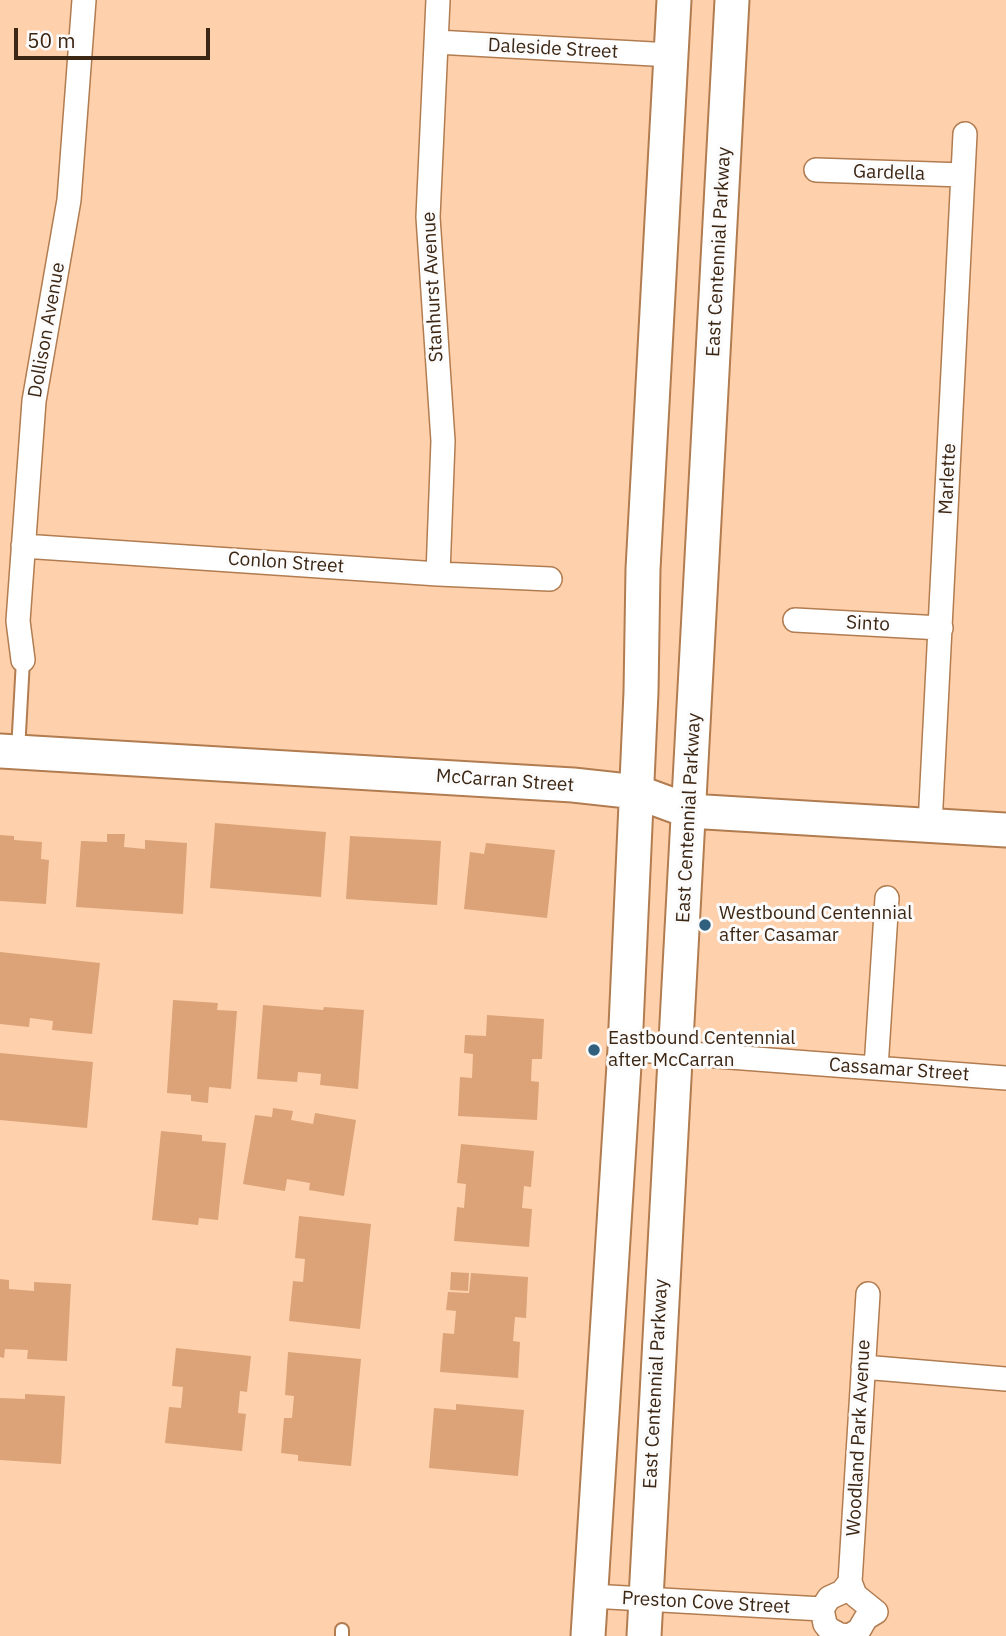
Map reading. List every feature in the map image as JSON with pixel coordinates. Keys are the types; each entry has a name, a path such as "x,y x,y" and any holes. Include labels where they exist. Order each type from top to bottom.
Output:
{"main road":[{"path":"588,1636 625,1049 641,692 643,569 674,0"},
{"name":"East Centennial Parkway","path":"644,1636 733,0"},
{"name":"McCarran Street","path":"9,752 573,785 636,792 689,811 1006,830"}],"street":[{"name":"Dollison Avenue","path":"23,660 18,621 34,401 69,200 84,0"},
{"name":"Stanhurst Avenue","path":"438,0 428,217 443,441 438,574"},
{"name":"Daleside Street","path":"436,42 671,55"},
{"name":"Marlette","path":"930,825 965,134"},
{"name":"Gardella","path":"816,170 963,175"},
{"name":"Conlon Street","path":"23,546 550,579"},
{"name":"Sinto","path":"794,620 940,628"},
{"path":"876,1068 887,898"},
{"name":"Cassamar Street","path":"625,1049 1006,1078"},
{"name":"Woodland Park Avenue","path":"850,1582 868,1294"},
{"path":"863,1367 1006,1379"},
{"path":"850,1582 855,1595 876,1612 866,1618 859,1630 849,1636 829,1629 825,1624 822,1609 829,1598 842,1592 850,1582"},
{"name":"Preston Cove Street","path":"591,1596 822,1609"}],"lane":[{"path":"9,752 23,660"}],"building":[{"path":"215,823 326,832 321,897 210,888"},
{"path":"107,834 125,834 124,847 145,849 145,840 187,843 183,914 76,907 81,841 107,842"},
{"path":"0,835 14,836 14,840 42,842 41,859 49,860 46,904 0,901"},
{"path":"350,836 441,841 437,905 346,899"},
{"path":"486,843 555,850 547,918 464,909 470,852 484,854"},
{"path":"0,952 100,963 92,1034 52,1030 53,1021 30,1018 29,1027 0,1024"},
{"path":"173,1000 218,1003 217,1010 237,1011 231,1089 209,1087 208,1103 191,1101 191,1095 167,1093"},
{"path":"263,1005 364,1010 358,1089 320,1085 321,1074 298,1072 297,1082 257,1079"},
{"path":"487,1015 544,1019 542,1059 532,1059 531,1081 539,1082 537,1120 458,1116 460,1077 472,1078 473,1054 464,1053 465,1035 486,1036"},
{"path":"0,1053 93,1062 87,1128 0,1120"},
{"path":"273,1108 293,1111 291,1120 313,1124 315,1113 356,1120 344,1196 309,1190 310,1183 287,1179 285,1191 243,1184 255,1115 272,1117"},
{"path":"161,1131 202,1135 202,1141 226,1143 218,1220 199,1218 198,1225 152,1220"},
{"path":"461,1144 534,1151 531,1187 524,1186 522,1208 532,1209 529,1247 454,1241 457,1207 464,1208 466,1184 457,1183"},
{"path":"299,1216 371,1224 360,1329 289,1321 293,1281 303,1282 305,1259 295,1258"},
{"path":"451,1272 469,1273 468,1291 450,1290"},
{"path":"471,1273 528,1277 526,1318 515,1317 513,1341 520,1342 518,1378 440,1372 443,1333 454,1334 456,1311 446,1310 448,1292 469,1293"},
{"path":"0,1279 9,1280 9,1289 34,1291 34,1282 71,1284 67,1361 27,1359 28,1350 5,1349 4,1358 0,1357"},
{"path":"176,1348 251,1356 247,1392 240,1391 238,1413 246,1414 242,1451 165,1443 169,1407 181,1408 183,1387 172,1386"},
{"path":"288,1352 361,1359 351,1466 298,1461 298,1455 281,1453 284,1418 292,1418 294,1396 285,1395"},
{"path":"25,1394 65,1396 61,1464 0,1460 0,1398 25,1399"},
{"path":"456,1404 524,1410 518,1476 429,1468 434,1408 456,1410"}],"place":[{"name":"Westbound Centennial after Casamar","path":"705,925"},
{"name":"Eastbound Centennial after McCarran","path":"594,1050"}]}
